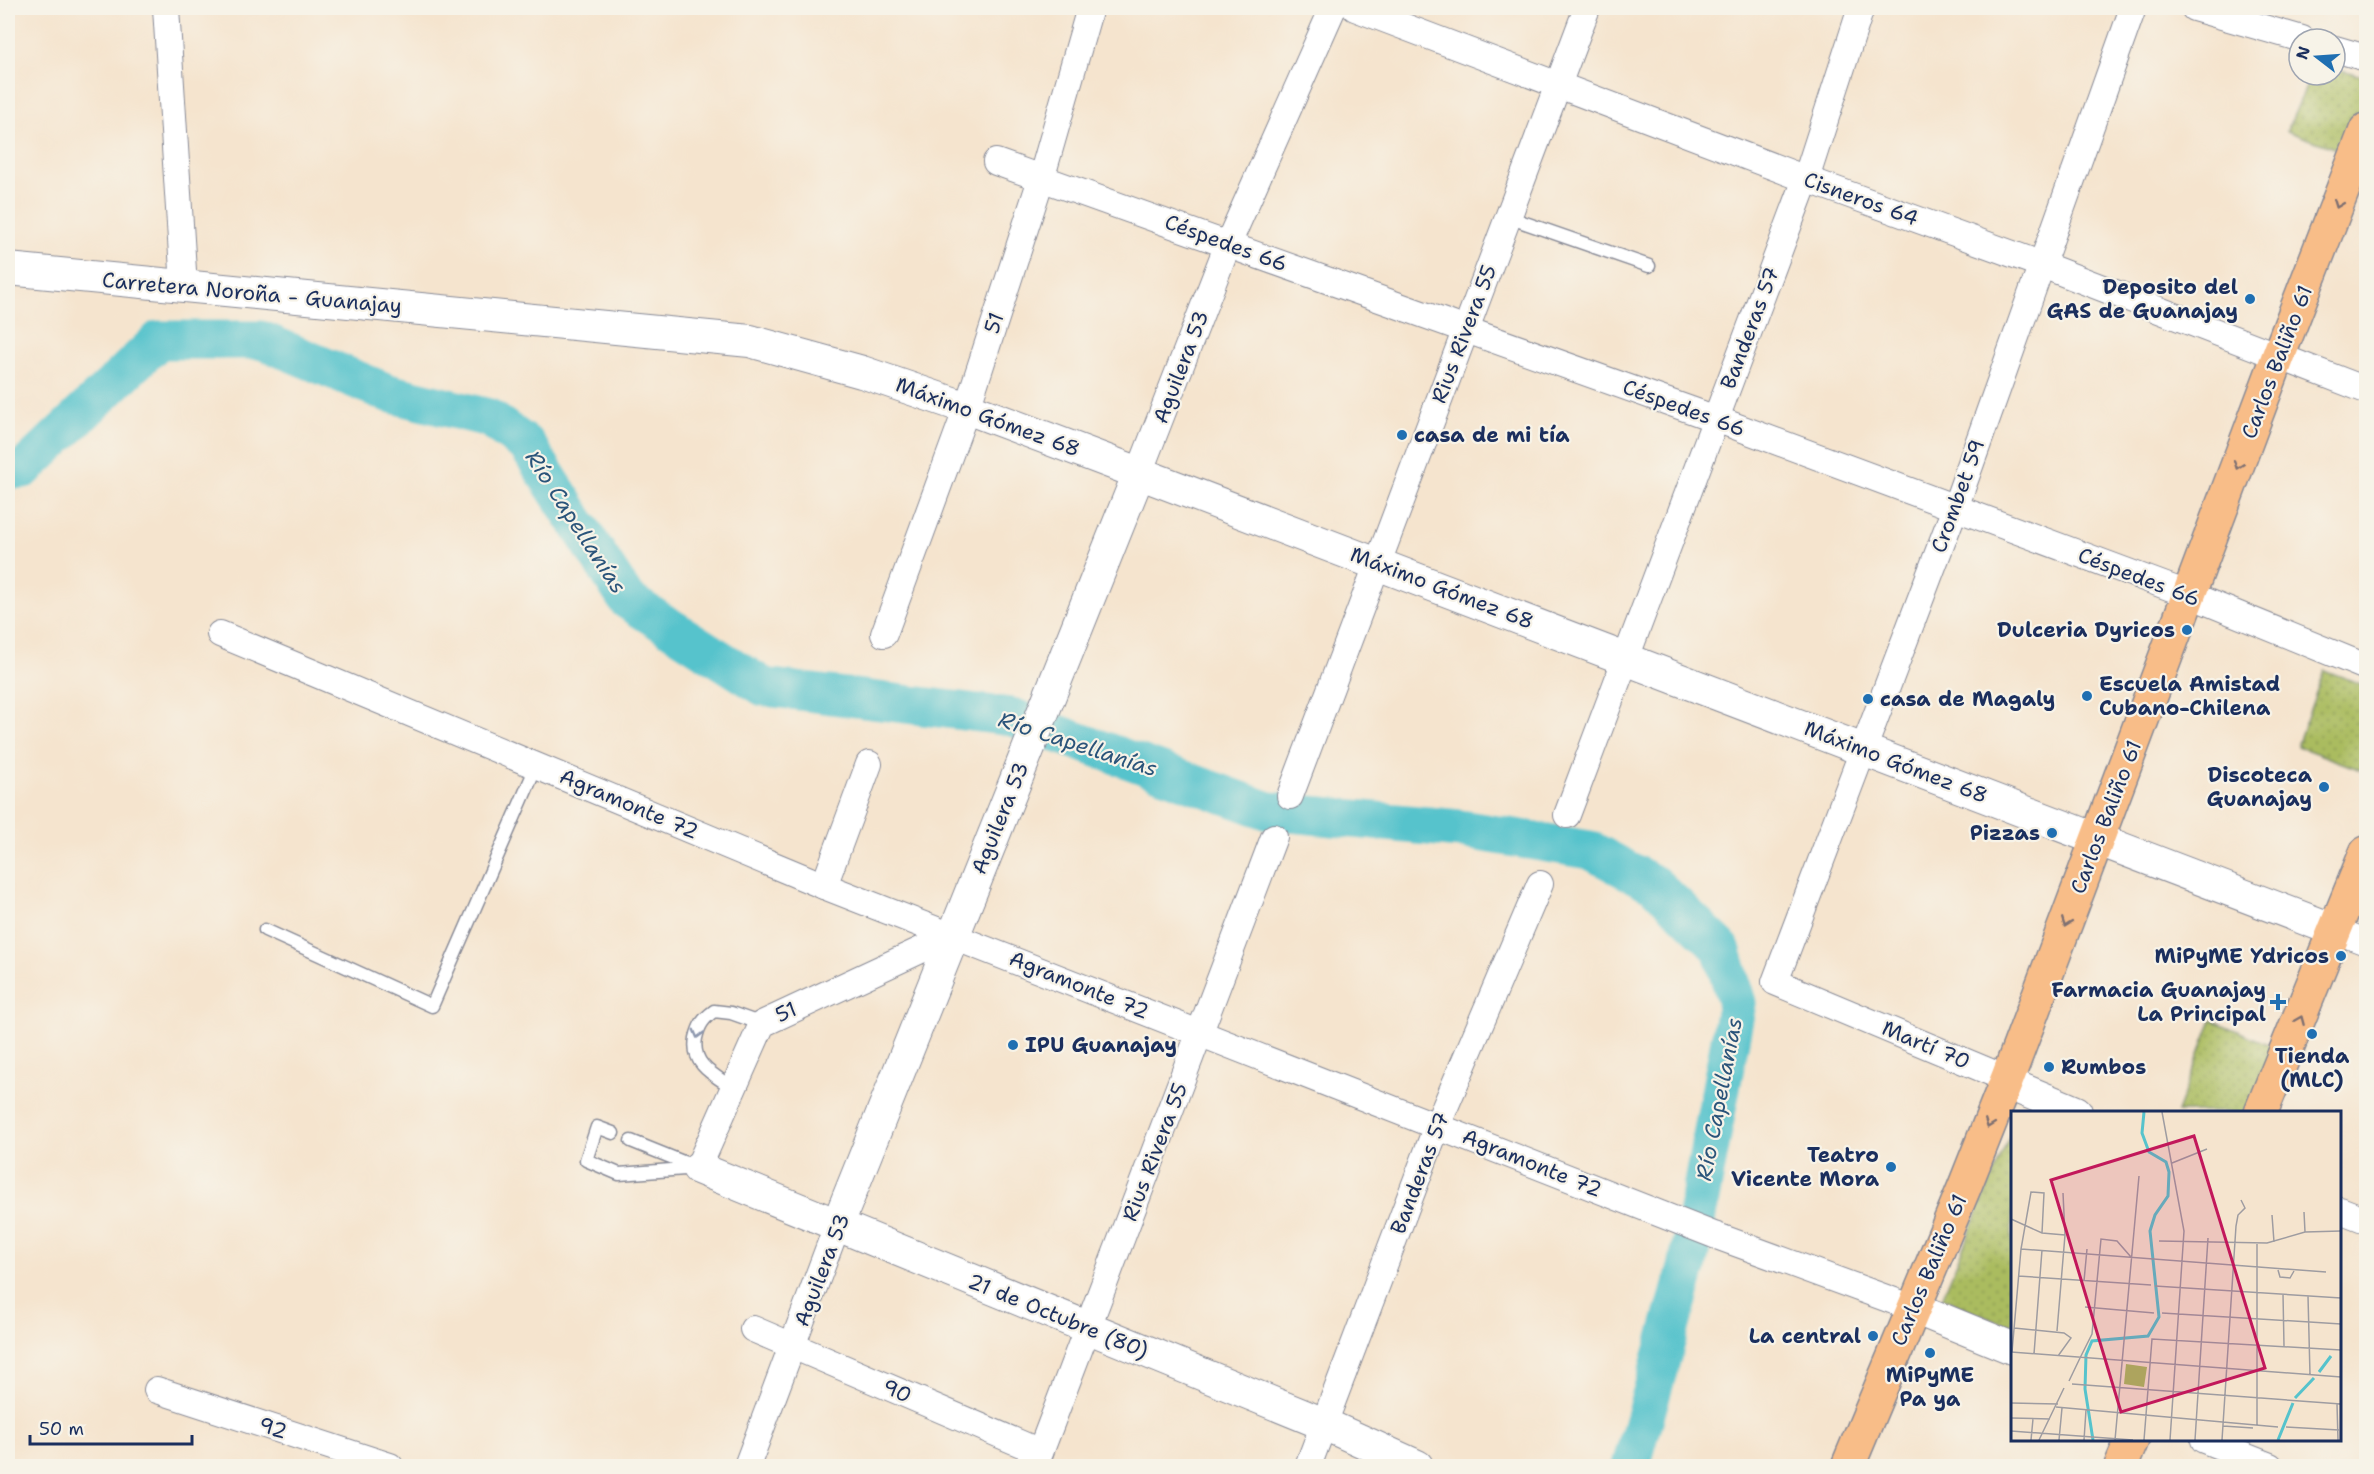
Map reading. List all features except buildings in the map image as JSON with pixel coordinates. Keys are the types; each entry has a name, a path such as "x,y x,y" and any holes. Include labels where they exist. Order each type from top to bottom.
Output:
{"main road":[{"name":"Carlos Baliño 61","path":"1848,1467 1918,1310 2278,357 2367,130"},
{"path":"2262,1111 2367,853"},
{"path":"2121,1467 2132,1441"}],"street":[{"path":"166,8 184,286"},
{"name":"51","path":"884,634 967,408 1042,176 1090,8"},
{"name":"Aguilera 53","path":"747,1467 837,1226 1139,473 1228,244 1333,8"},
{"name":"Cisneros 64","path":"1355,8 1806,179 2040,264 2367,390"},
{"name":"Rius Rivera 55","path":"1290,796 1587,8"},
{"name":"Banderas 57","path":"1567,815 1806,179 1861,8"},
{"name":"Crombet 59","path":"1775,982 1955,508 2133,8"},
{"path":"2194,8 2287,35"},
{"path":"2347,52 2367,58"},
{"name":"Céspedes 66","path":"996,162 1042,176 1465,331 1716,419 2190,595 2367,667"},
{"name":"Carretera Noroña - Guanajay","path":"8,268 497,316"},
{"name":"Máximo Gómez 68","path":"497,316 750,341 862,372 967,408 1139,473 2367,942"},
{"name":"Agramonte 72","path":"220,634 824,886 1714,1235 1918,1310 2011,1347"},
{"path":"824,886 869,764"},
{"name":"Rius Rivera 55","path":"1038,1459 1274,837"},
{"name":"Banderas 57","path":"1308,1467 1437,1126 1540,884"},
{"name":"51","path":"698,1168 762,1024 953,935"},
{"name":"Martí 70","path":"1775,982 2004,1078 2021,1089 2071,1111"},
{"name":"21 de Octubre (80)","path":"698,1168 1324,1424 1417,1467"},
{"path":"2341,1210 2367,1220"},
{"name":"90","path":"753,1329 1038,1459"},
{"name":"92","path":"157,1390 390,1467"},
{"path":"2206,1441 2270,1467"}],"lane":[{"path":"1508,217 1649,266"},
{"path":"265,930 432,1006 537,765"},
{"path":"734,1088 704,1068 697,1059 694,1049 702,1020 714,1011 731,1013 762,1024"},
{"path":"613,1134 597,1127 586,1160 619,1174 698,1168"},
{"path":"631,1141 698,1168"}],"green space":[{"path":"2347,71 2366,77 2366,145 2361,158 2287,131 2306,87 2347,87"},
{"path":"2324,670 2366,686 2366,772 2297,746"},
{"path":"2212,1020 2279,1049 2252,1111 2177,1111"},
{"path":"2011,1132 2011,1327 1942,1298"}],"waterway":[{"name":"Río Capellanías","path":"8,470 24,469 159,340 261,340 388,393 489,418 527,445 627,600 764,687 1012,717 1269,811 1460,829 1590,850 1655,885 1721,948 1737,1003 1687,1268 1631,1466"}],"place":[{"name":"Deposito del GAS de Guanajay","path":"2250,299"},
{"name":"casa de mi tía","path":"1402,435"},
{"name":"Dulceria Dyricos","path":"2187,630"},
{"name":"Escuela Amistad Cubano-Chilena","path":"2087,696"},
{"name":"casa de Magaly","path":"1868,699"},
{"name":"Discoteca Guanajay","path":"2324,787"},
{"name":"Pizzas","path":"2052,833"},
{"name":"MiPyME Ydricos","path":"2341,956"},
{"name":"Farmacia Guanajay La Principal","path":"2278,1002"},
{"name":"Tienda (MLC)","path":"2312,1034"},
{"name":"IPU Guanajay","path":"1013,1045"},
{"name":"Rumbos","path":"2049,1067"},
{"name":"Teatro Vicente Mora","path":"1891,1167"},
{"name":"La central","path":"1873,1336"},
{"name":"MiPyME Pa ya","path":"1930,1353"}]}
